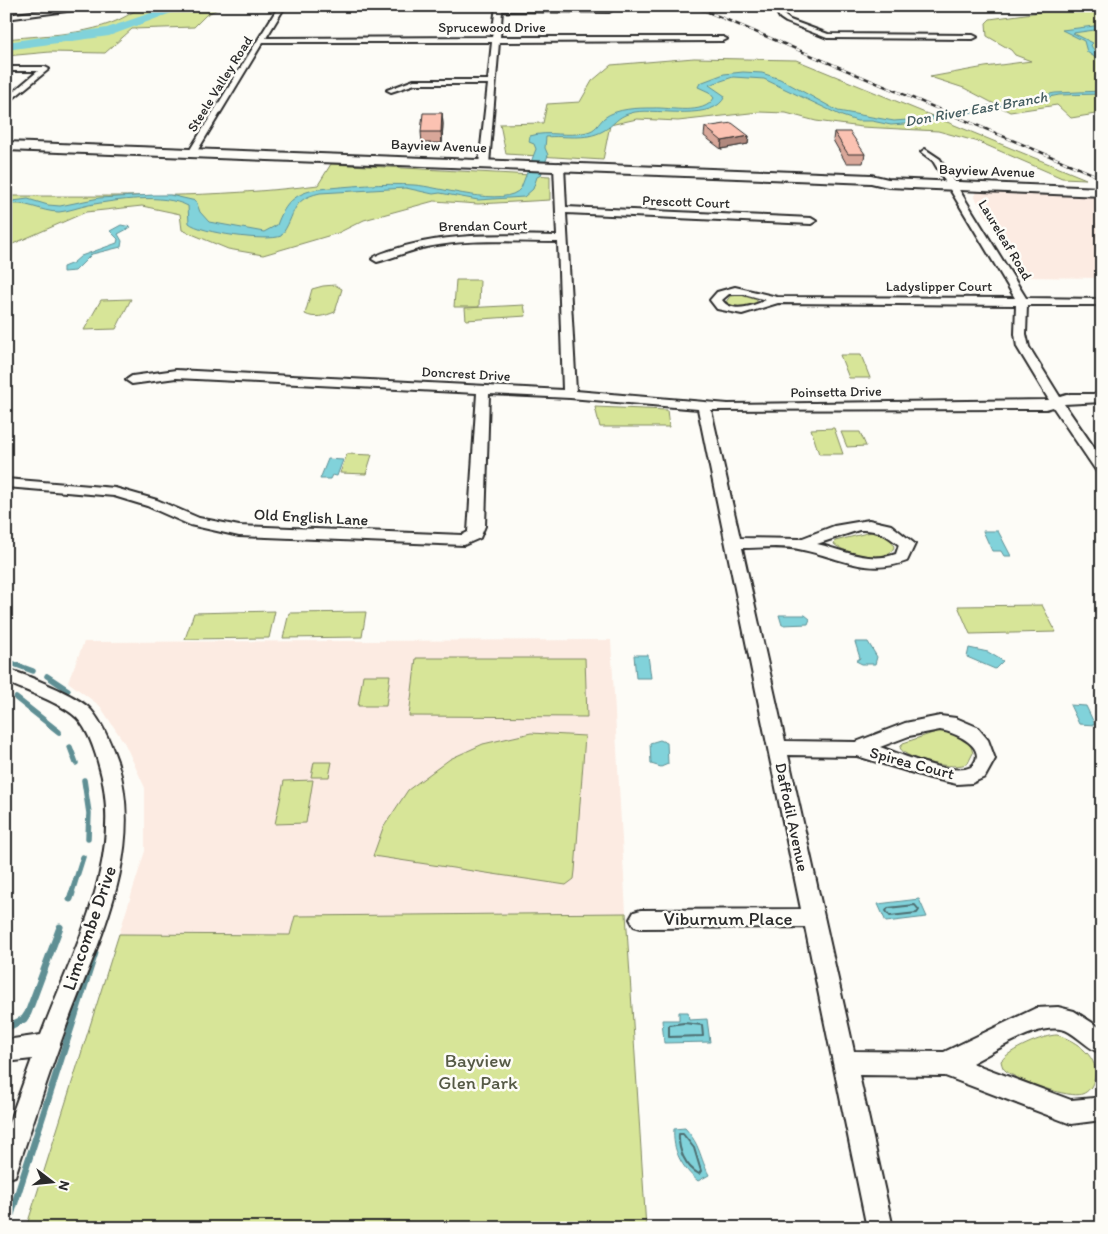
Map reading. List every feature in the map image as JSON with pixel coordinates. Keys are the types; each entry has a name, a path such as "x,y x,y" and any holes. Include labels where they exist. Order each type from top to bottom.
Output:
{"main road":[{"name":"Bayview Avenue","path":"6,146 871,179 888,183 1102,186"},
{"name":"Bayview Avenue","path":"951,183 1102,192"}],"street":[{"path":"6,17 89,10 102,6"},
{"name":"Steele Valley Road","path":"192,153 280,9 288,6 294,7"},
{"path":"776,6 782,17 792,24 817,34 845,38 973,37"},
{"path":"484,164 499,8 609,10"},
{"name":"Sprucewood Drive","path":"262,40 723,39"},
{"path":"6,69 45,68 6,102"},
{"path":"391,90 414,82 493,82"},
{"name":"Laureleaf Road","path":"925,152 936,159 984,233 1022,300 1020,342 1102,469"},
{"path":"555,166 562,239 570,394"},
{"name":"Prescott Court","path":"560,210 811,221"},
{"name":"Brendan Court","path":"377,259 394,252 434,241 562,239"},
{"name":"Ladyslipper Court","path":"776,300 1022,300 1102,302"},
{"name":"Doncrest Drive","path":"132,380 176,374 570,394"},
{"name":"Old English Lane","path":"6,483 115,492 152,503 195,522 239,531 464,540 474,535 478,526 483,390"},
{"name":"Poinsetta Drive","path":"570,394 736,408 1038,405 1070,398 1102,398"},
{"name":"Daffodil Avenue","path":"704,406 880,1228"},
{"path":"734,543 803,544 834,554 880,564 892,562 902,557 906,544 895,533 878,526 860,526 826,535 803,544"},
{"name":"Limcombe Drive","path":"6,675 83,712 101,743 118,806 118,832 110,870 98,911 48,1045 6,1167"},
{"name":"Spirea Court","path":"777,748 857,749 942,774 963,776 977,774 984,766 986,760 983,746 973,734 954,723 939,722 857,749"},
{"name":"Viburnum Place","path":"641,918 814,918"},
{"path":"945,1064 1036,1020 1058,1018 1074,1022 1102,1043"},
{"path":"6,1051 48,1045"},
{"path":"845,1063 945,1064 1040,1102 1071,1112 1098,1110 1102,1107"}],"shaded area":[{"path":"977,192 1102,195 1102,278 1023,277 974,196"},
{"path":"611,640 626,913 295,916 290,935 119,934 145,851 145,788 125,744 100,706 68,682 84,642"}],"green space":[{"path":"141,6 223,6 206,15 194,27 132,29 105,53 50,52 6,56 6,39 77,32 94,28 127,16"},
{"path":"1054,10 1102,11 1102,113 1071,118 1057,105 1010,112 964,88 930,77 1031,61 1015,55 1011,50 987,36 986,23 990,19"},
{"path":"694,58 796,60 1086,179 1062,178 979,142 938,131 862,127 816,121 786,113 759,112 678,121 637,119 610,125 603,160 506,154 500,124 543,123 547,104 580,102 592,81 611,65"},
{"path":"331,164 550,176 550,200 478,204 434,201 364,220 338,233 263,255 228,249 182,230 180,214 142,206 86,212 6,247 6,198 12,196 165,195 280,189 318,185"},
{"path":"456,280 480,280 479,307 454,307"},
{"path":"335,285 342,289 335,312 320,316 305,314 312,289"},
{"path":"741,295 757,300 757,303 741,307 730,305 726,302 730,296"},
{"path":"131,299 116,329 84,330 101,300"},
{"path":"524,305 526,316 466,320 465,308"},
{"path":"840,355 861,355 870,378 849,378"},
{"path":"595,407 667,410 669,427 600,427"},
{"path":"834,428 843,454 819,454 811,429"},
{"path":"841,432 860,432 866,446 847,447"},
{"path":"347,454 372,455 366,474 340,473"},
{"path":"871,532 883,534 891,540 894,547 890,552 884,555 866,556 839,548 834,544 835,541"},
{"path":"1042,605 1056,632 970,634 958,606"},
{"path":"275,611 269,638 185,639 194,613"},
{"path":"366,612 362,637 283,638 289,613"},
{"path":"416,658 585,658 587,717 409,716"},
{"path":"363,675 390,675 386,706 358,706"},
{"path":"942,730 966,740 973,753 968,763 953,766 921,761 904,753 900,748 903,743"},
{"path":"531,733 585,736 574,879 566,885 373,856 383,828 408,790 450,759 483,744"},
{"path":"314,762 332,762 329,777 311,777"},
{"path":"313,780 306,823 275,824 284,781"},
{"name":"Bayview Glen Park","path":"626,913 646,1228 26,1228 119,934 290,935 295,916"},
{"path":"1057,1035 1079,1046 1091,1057 1094,1064 1093,1083 1090,1089 1082,1094 1066,1094 1043,1088 1012,1075 1003,1067 1001,1061 1011,1052 1035,1040"}],"water":[{"path":"1102,25 1102,29 1073,33 1093,43 1091,45 1102,62 1087,52 1084,41 1062,30"},
{"name":"Don River East Branch","path":"762,73 780,79 838,111 894,121 920,119 1055,93 1102,91 1102,94 1059,95 917,123 891,125 872,121 857,121 842,116 764,79 733,77 709,85 725,96 719,104 710,109 685,112 635,112 617,120 603,131 589,136 546,137 545,148 548,155 541,175 537,177 533,189 524,197 478,200 406,188 320,193 310,196 298,204 281,236 274,238 234,236 196,227 189,223 188,206 166,200 112,201 59,212 20,204 6,205 6,202 28,199 48,205 60,206 99,198 170,195 196,201 200,212 209,222 264,232 277,225 287,205 297,196 319,189 402,184 425,186 471,195 501,197 513,194 521,188 536,149 534,144 529,142 530,136 537,134 580,134 595,128 609,115 628,109 695,109 703,107 714,98 709,92 698,87 700,83 724,74"},
{"path":"121,225 131,227 118,234 122,241 121,247 92,254 75,271 63,272 63,267 73,263 81,256 117,243 118,239 110,231"},
{"path":"328,459 343,460 337,476 332,475 330,479 320,479"},
{"path":"983,531 998,531 1011,556 1004,556 1001,551 992,551"},
{"path":"779,615 805,615 810,619 808,624 782,625"},
{"path":"855,642 868,642 877,657 875,664 862,664 856,661 860,658"},
{"path":"969,648 988,652 1003,661 995,669 967,657"},
{"path":"634,655 648,655 651,678 636,678"},
{"path":"1070,705 1086,706 1095,725 1079,724"},
{"path":"660,740 667,743 668,764 661,767 651,764 650,743"},
{"path":"919,899 927,917 886,922 878,904"},
{"path":"679,1012 688,1012 689,1020 707,1019 710,1042 664,1043 662,1020 679,1020"},
{"path":"685,1128 697,1146 709,1175 698,1181 687,1170 676,1151 674,1129"}],"building":[{"path":"423,113 442,113 441,132 421,132"},
{"path":"732,123 749,136 722,141 705,127"},
{"path":"834,132 850,132 865,154 848,154"}],"waterway":[{"path":"6,46 109,32 184,6"},
{"path":"6,661 33,671"},
{"path":"47,676 68,690"},
{"path":"16,698 59,732"},
{"path":"70,747 76,763"},
{"path":"84,780 89,813 88,838"},
{"path":"71,895 83,857"},
{"path":"70,899 72,893"},
{"path":"10,1026 24,1019 28,1013 60,927"},
{"path":"9,1221 95,953"}],"railway":[{"path":"694,6 1102,178"}]}
